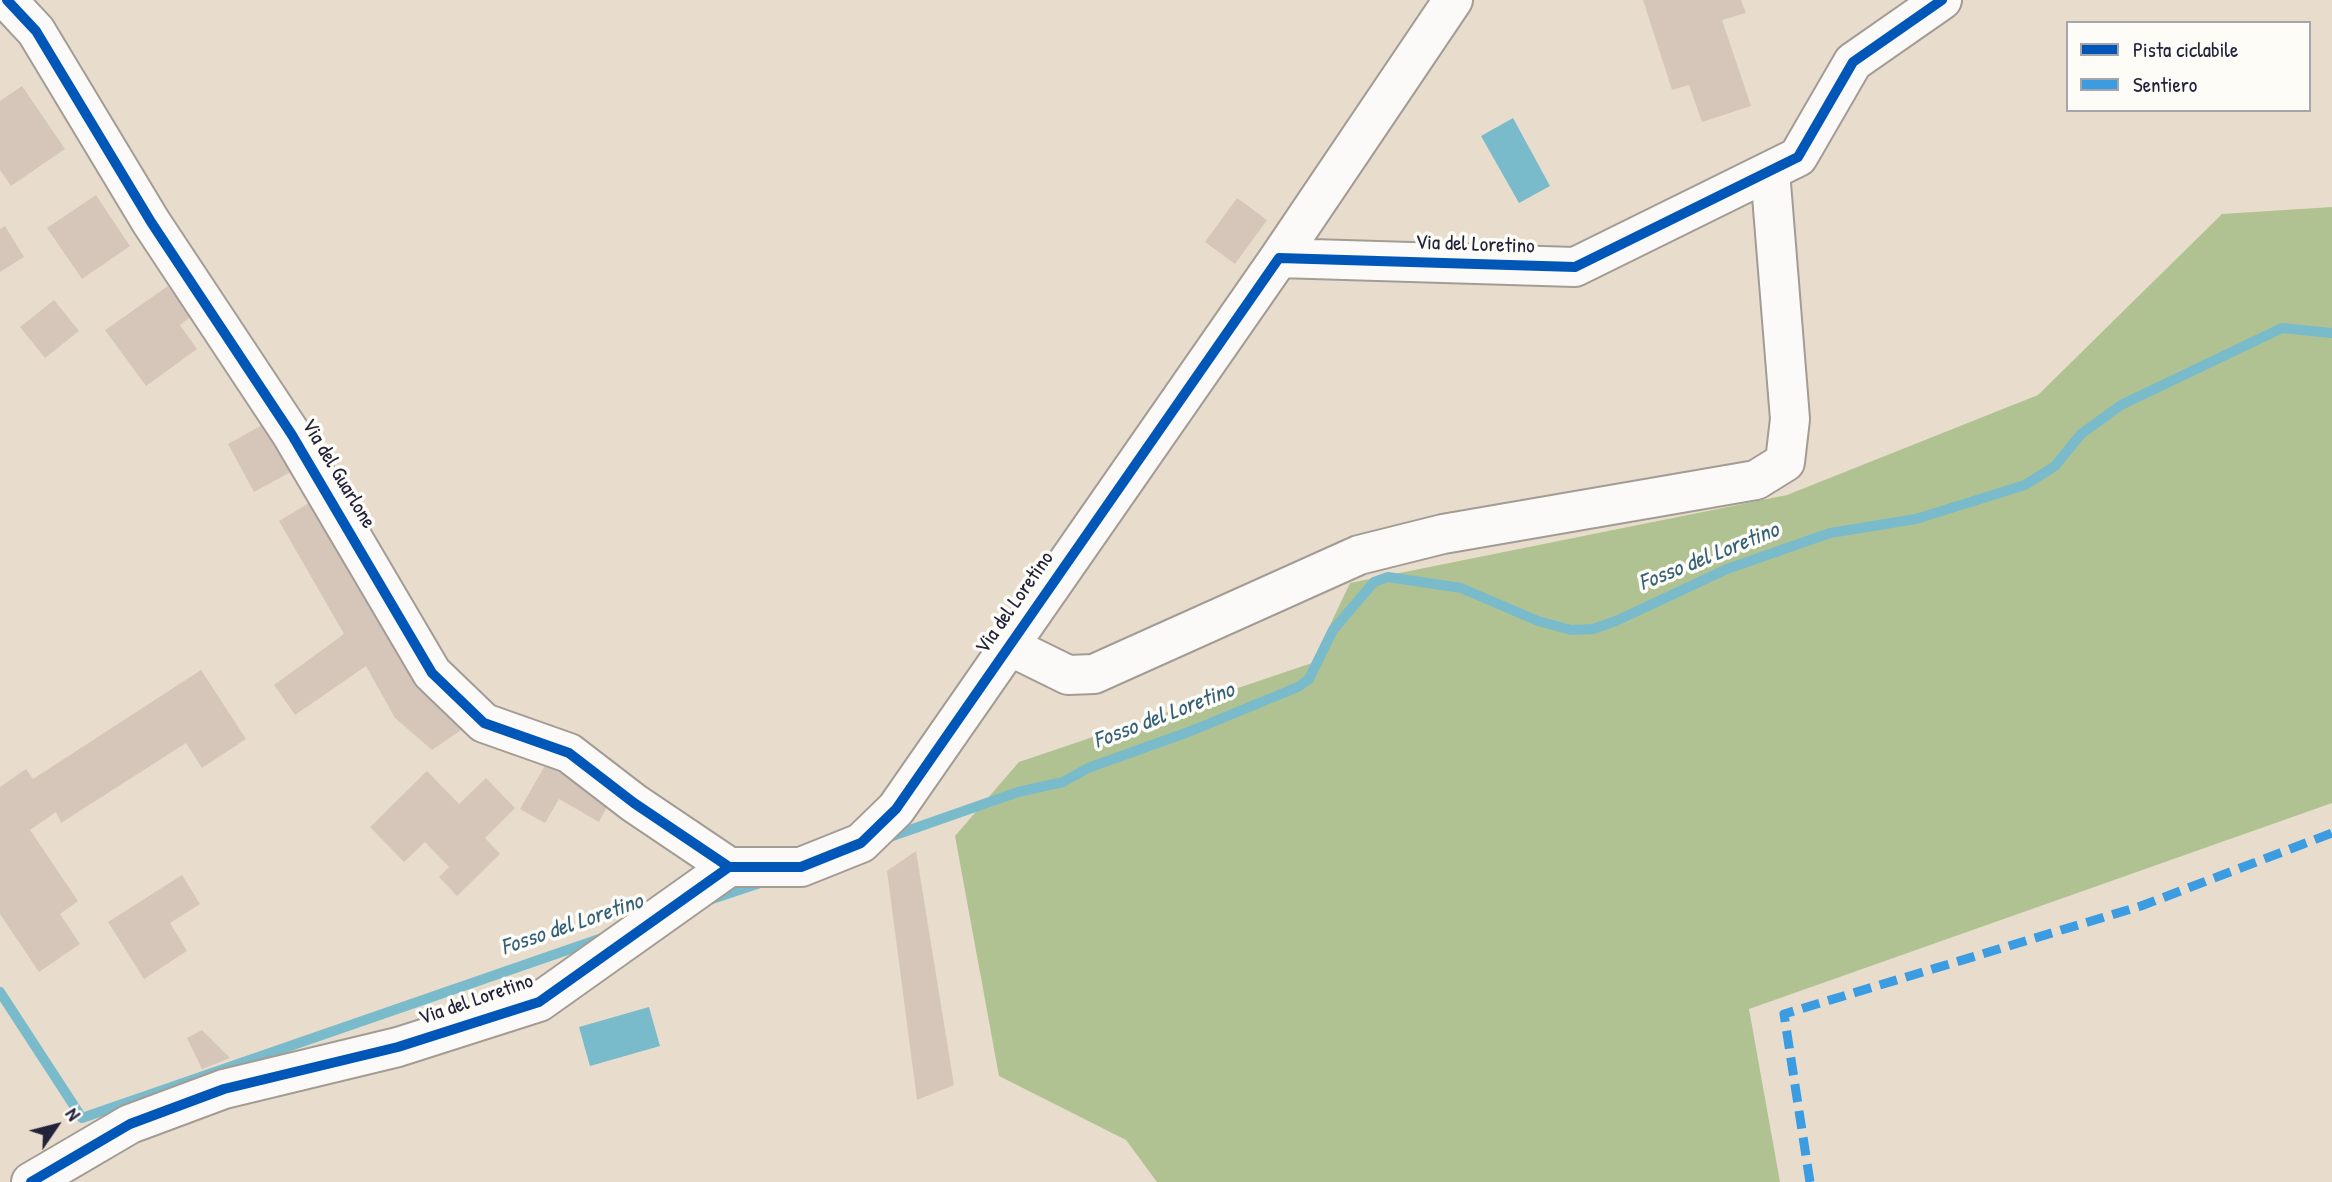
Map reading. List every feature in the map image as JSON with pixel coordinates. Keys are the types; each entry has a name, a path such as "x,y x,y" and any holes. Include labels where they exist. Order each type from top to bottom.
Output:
{"street":[{"name":"Via del Guarlone","path":"7,0 36,31 151,222 292,435 432,673 484,723 569,753 634,803 729,867"},
{"path":"1279,258 1453,0"},
{"name":"Via del Loretino","path":"31,1182 130,1124 224,1089 397,1046 539,1002 729,867 801,867 861,843 896,809 1279,258 1575,267 1798,157 1853,62 1942,0"},
{"path":"1009,646 1068,675 1094,674 1359,555 1443,534 1756,480 1785,462 1790,419 1770,171"}],"green space":[{"path":"2332,207 2332,803 1749,1009 1780,1182 1157,1182 1126,1140 999,1076 955,836 1019,762 1312,663 1350,583 1787,495 2038,395 2222,214"}],"water":[{"path":"1513,118 1550,186 1519,203 1481,136"},
{"path":"649,1007 660,1046 590,1066 579,1027"}],"building":[{"path":"1643,0 1741,0 1746,13 1722,20 1751,106 1702,122 1689,85 1672,90"},
{"path":"22,86 65,149 11,186 0,170 0,101"},
{"path":"96,195 130,246 82,279 47,228"},
{"path":"1237,198 1267,220 1235,264 1205,242"},
{"path":"5,226 24,257 0,272 0,229"},
{"path":"168,286 191,317 180,325 197,349 146,386 105,330"},
{"path":"54,300 79,331 45,358 20,327"},
{"path":"271,420 298,468 254,492 228,444"},
{"path":"312,501 464,728 432,750 395,718 366,666 295,715 274,685 344,634 279,521"},
{"path":"201,670 246,739 202,768 186,743 61,823 56,812 30,830 78,901 60,914 80,944 39,972 0,914 0,787 26,769 33,779"},
{"path":"547,762 611,799 599,822 559,799 545,823 520,809"},
{"path":"427,771 459,804 486,778 515,808 485,838 500,854 457,896 439,877 449,867 425,842 404,862 370,827"},
{"path":"916,851 954,1085 917,1100 887,871"},
{"path":"182,875 200,904 170,923 187,951 144,979 108,922"},
{"path":"202,1030 230,1058 202,1069 187,1038"}],"waterway":[{"name":"Fosso del Loretino","path":"884,839 1018,792 1063,782 1088,768 1191,731 1298,687 1309,679 1333,630 1374,582 1388,577 1461,588 1538,621 1571,630 1593,629 1727,569 1830,533 1916,519 2025,485 2055,466 2081,434 2121,405 2282,328 2332,333"},
{"name":"Fosso del Loretino","path":"709,900 760,883"},
{"name":"Fosso del Loretino","path":"0,992 82,1118 605,937"}],"marked path":[{"path":"1810,1182 1784,1014 2141,906 2332,833"}],"cycle path":[{"path":"7,0 36,31 151,222 292,435 432,673 484,723 569,753 634,803 729,867"},
{"path":"31,1182 130,1124 224,1089 398,1047 539,1002 729,867 801,867 861,843 896,809 1279,258 1575,267 1798,157 1853,62 1942,0"}]}
